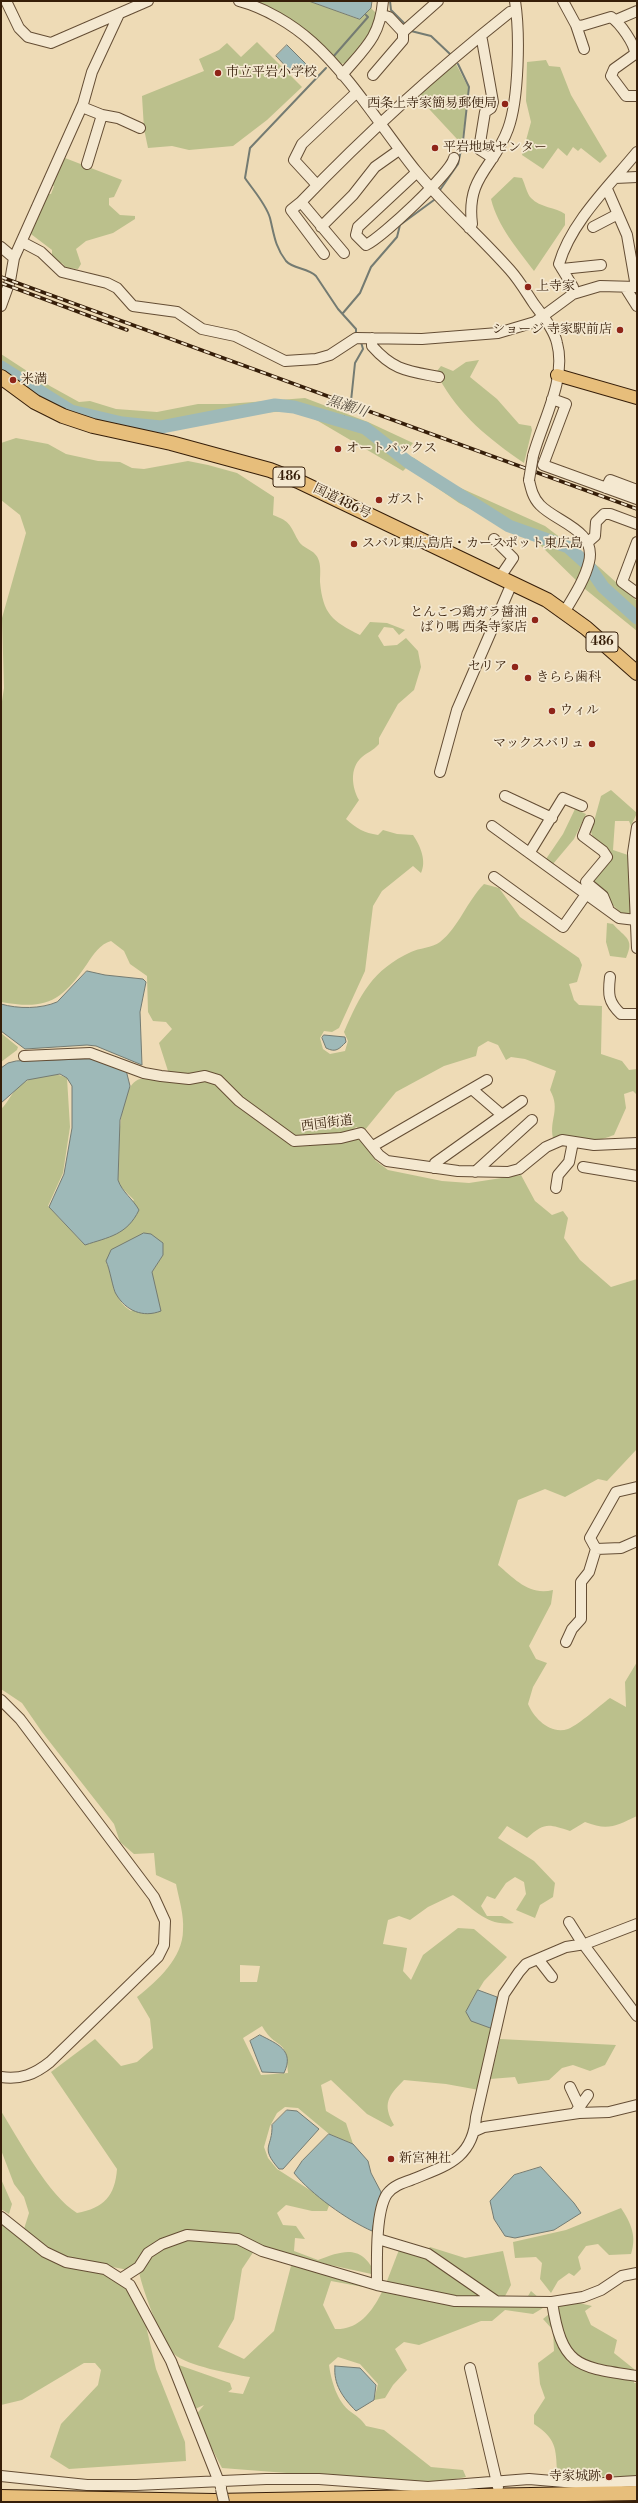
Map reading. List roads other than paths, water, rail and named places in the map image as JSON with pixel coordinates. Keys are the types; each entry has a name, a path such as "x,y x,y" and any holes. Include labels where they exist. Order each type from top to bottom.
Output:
{"highway":[{"name":"国道486号","path":"1,377 35,402 63,416 93,426 171,443 270,470 298,481 500,577 565,612 637,673"},
{"path":"1,2497 214,2501 637,2493"}],"main road":[{"path":"558,371 637,390"},
{"path":"558,371 637,398"}],"street":[{"path":"6,1 19,28 28,37 51,43 148,1"},
{"path":"239,1 253,5 297,29 342,74 380,126 431,189 510,270 544,316 558,342 558,371 552,399 534,456 529,480 531,492 540,505 578,530 587,543 590,560 565,612"},
{"path":"342,74 376,34 382,15 383,1"},
{"path":"403,32 438,1"},
{"path":"563,1 576,25 584,48"},
{"path":"324,254 291,210 380,126 515,6"},
{"path":"469,228 472,224 470,210 474,189 505,138 513,113 518,34 515,6"},
{"path":"616,20 637,11"},
{"path":"1,306 10,281 14,258 82,107 92,72 120,14"},
{"path":"373,75 403,40 403,32 389,17 382,15"},
{"path":"576,25 581,26 611,17 616,20 636,48 635,54 614,69 611,76 626,96 637,96"},
{"path":"479,37 482,40 493,102 491,108 485,112 479,149 493,158"},
{"path":"317,185 294,160 302,144 356,94"},
{"path":"82,107 102,115 118,118 140,128"},
{"path":"87,164 102,115"},
{"path":"321,227 353,195 375,167 399,150"},
{"path":"573,294 573,287 559,264 563,251 607,189 637,152"},
{"path":"417,172 358,227 356,235 366,245 373,242 431,189 453,164 454,158"},
{"path":"616,178 637,177"},
{"path":"22,242 41,252 62,272 107,283 117,288 133,306 177,312 202,329 234,336 285,361 316,359 330,355 357,338 422,339 498,334 535,322 573,294 600,286 636,287 627,235 607,189"},
{"path":"301,202 344,253"},
{"path":"593,227 618,214"},
{"path":"1,247 14,258"},
{"path":"562,269 601,264"},
{"path":"625,287 637,306"},
{"path":"372,338 372,346 394,366 401,370 439,378"},
{"path":"552,399 566,404 543,465 637,499"},
{"path":"606,488 610,480 637,490"},
{"path":"587,543 595,536 596,522 604,514 612,515 637,524"},
{"path":"494,539 513,558 500,577"},
{"path":"637,542 634,558 622,582 637,593"},
{"path":"440,772 457,710 512,583"},
{"path":"505,796 552,818"},
{"path":"530,852 563,798 582,806"},
{"path":"589,820 583,836 603,851 607,857 586,882 603,896 608,908"},
{"path":"492,826 608,908 619,918 636,920"},
{"path":"637,826 634,839 637,948"},
{"path":"494,877 562,927 587,893"},
{"path":"610,976 608,998 614,1008 621,1014 637,1014"},
{"name":"西国街道","path":"24,1056 90,1053 144,1073 189,1079 205,1076 218,1080 239,1101 294,1141 342,1138 361,1133 379,1155 387,1160 434,1168 476,1172 508,1172 520,1169 554,1142 573,1142 594,1145 637,1143"},
{"path":"373,1146 473,1090 487,1080"},
{"path":"473,1090 502,1115"},
{"path":"434,1168 435,1163 522,1101"},
{"path":"476,1172 532,1120"},
{"path":"556,1188 558,1175 569,1162 573,1142"},
{"path":"583,1167 637,1176"},
{"path":"566,1642 572,1629 581,1619 581,1582 589,1572 596,1549 590,1538 611,1498 623,1489 637,1488"},
{"path":"596,1549 621,1548 637,1541"},
{"path":"1,1700 20,1719 154,1897 161,1908 166,1933 164,1945 158,1957 50,2062 36,2073 21,2077 1,2077"},
{"path":"569,1922 637,2016"},
{"path":"377,2284 378,2239 382,2207 387,2195 395,2186 450,2165 461,2155 475,2131 476,2117 504,1994 526,1964 566,1947 585,1944 637,1924"},
{"path":"538,1959 552,1977"},
{"path":"570,2087 577,2110"},
{"path":"577,2110 588,2095"},
{"path":"475,2131 484,2127 577,2110 609,2112 637,2105"},
{"path":"1,2217 45,2252 66,2262 105,2270 122,2278 130,2285 139,2299 171,2361 220,2485 224,2502"},
{"path":"122,2278 139,2267 148,2253 162,2244 187,2235 238,2240 262,2251 377,2284 455,2301 496,2301 534,2304 552,2302 583,2297 601,2290 622,2276 637,2273"},
{"path":"378,2239 428,2254 496,2301"},
{"path":"552,2302 558,2334 563,2345 575,2360 588,2368 637,2376"},
{"path":"470,2368 498,2486"},
{"path":"1,2476 87,2485 220,2485 266,2479 319,2479 428,2486 498,2486 529,2479 588,2484 637,2481"}],"water":[{"path":"309,1 372,1 371,8 360,19"},
{"path":"287,45 306,64 295,76 276,56"},
{"path":"87,971 105,975 143,979 146,982 140,1012 142,1065 96,1046 87,1045 25,1049 1,1031 1,1004 29,1008 57,1002"},
{"path":"324,1035 345,1037 346,1042 337,1050 332,1050 326,1048 322,1038"},
{"path":"92,1059 126,1070 130,1086 120,1120 118,1180 122,1188 139,1210 129,1225 123,1230 109,1237 85,1245 49,1207 64,1174 72,1128 72,1086 67,1078 60,1074 27,1080 1,1103 1,1068 8,1063 16,1061"},
{"path":"144,1233 151,1234 163,1243 163,1255 152,1272 161,1311 148,1314 136,1312 130,1309 120,1300 115,1292 106,1261 111,1250"},
{"path":"478,1990 497,1997 493,2029 471,2021 466,2012"},
{"path":"260,2035 278,2045 286,2053 287,2065 284,2073 262,2072 250,2041"},
{"path":"287,2110 297,2111 319,2129 283,2169 279,2169 270,2156 268,2147 272,2133 272,2125"},
{"path":"329,2134 353,2144 368,2161 371,2173 381,2192 372,2231 330,2206 294,2173 302,2161"},
{"path":"541,2167 574,2203 581,2213 554,2230 515,2238 505,2236 494,2219 490,2201 514,2175"},
{"path":"335,2366 360,2368 376,2385 374,2400 356,2411 343,2396 337,2385"}],"waterway":[{"path":"390,1 391,10 404,23"},
{"path":"333,57 368,17 366,15"},
{"path":"411,31 431,36 450,54"},
{"path":"440,190 458,164 463,141 469,87 458,64"},
{"path":"326,68 250,148 245,178 268,213 275,240 282,256 289,264 309,271 316,276 338,309 356,329 356,336"},
{"path":"343,313 360,293 371,267 397,237 400,225 434,200"},
{"path":"351,401 355,363 363,349 361,342"},
{"name":"黒瀬川","path":"1,367 71,411 122,423 161,427 275,405 294,407 365,428 408,462 509,526 568,547 588,565 603,587 637,618"},
{"name":"黒瀬川","path":"342,420 344,416"}],"railway":[{"path":"1,277 637,509"},
{"path":"1,283 127,330"}],"place":[{"name":"市立平岩小学校","path":"218,73"},
{"name":"西条上寺家簡易郵便局","path":"505,104"},
{"name":"平岩地域センター","path":"435,148"},
{"name":"上寺家","path":"528,287"},
{"name":"ショージ 寺家駅前店","path":"620,330"},
{"name":"米満","path":"13,380"},
{"name":"オートバックス","path":"338,449"},
{"name":"ガスト","path":"379,500"},
{"name":"スバル東広島店・カースポット東広島","path":"354,544"},
{"name":"とんこつ鶏ガラ醤油 ばり嗎 西条寺家店","path":"535,620"},
{"name":"セリア","path":"515,667"},
{"name":"きらら歯科","path":"528,678"},
{"name":"ウィル","path":"552,711"},
{"name":"マックスバリュ","path":"592,744"},
{"name":"新宮神社","path":"391,2159"},
{"name":"寺家城跡","path":"609,2477"}]}
